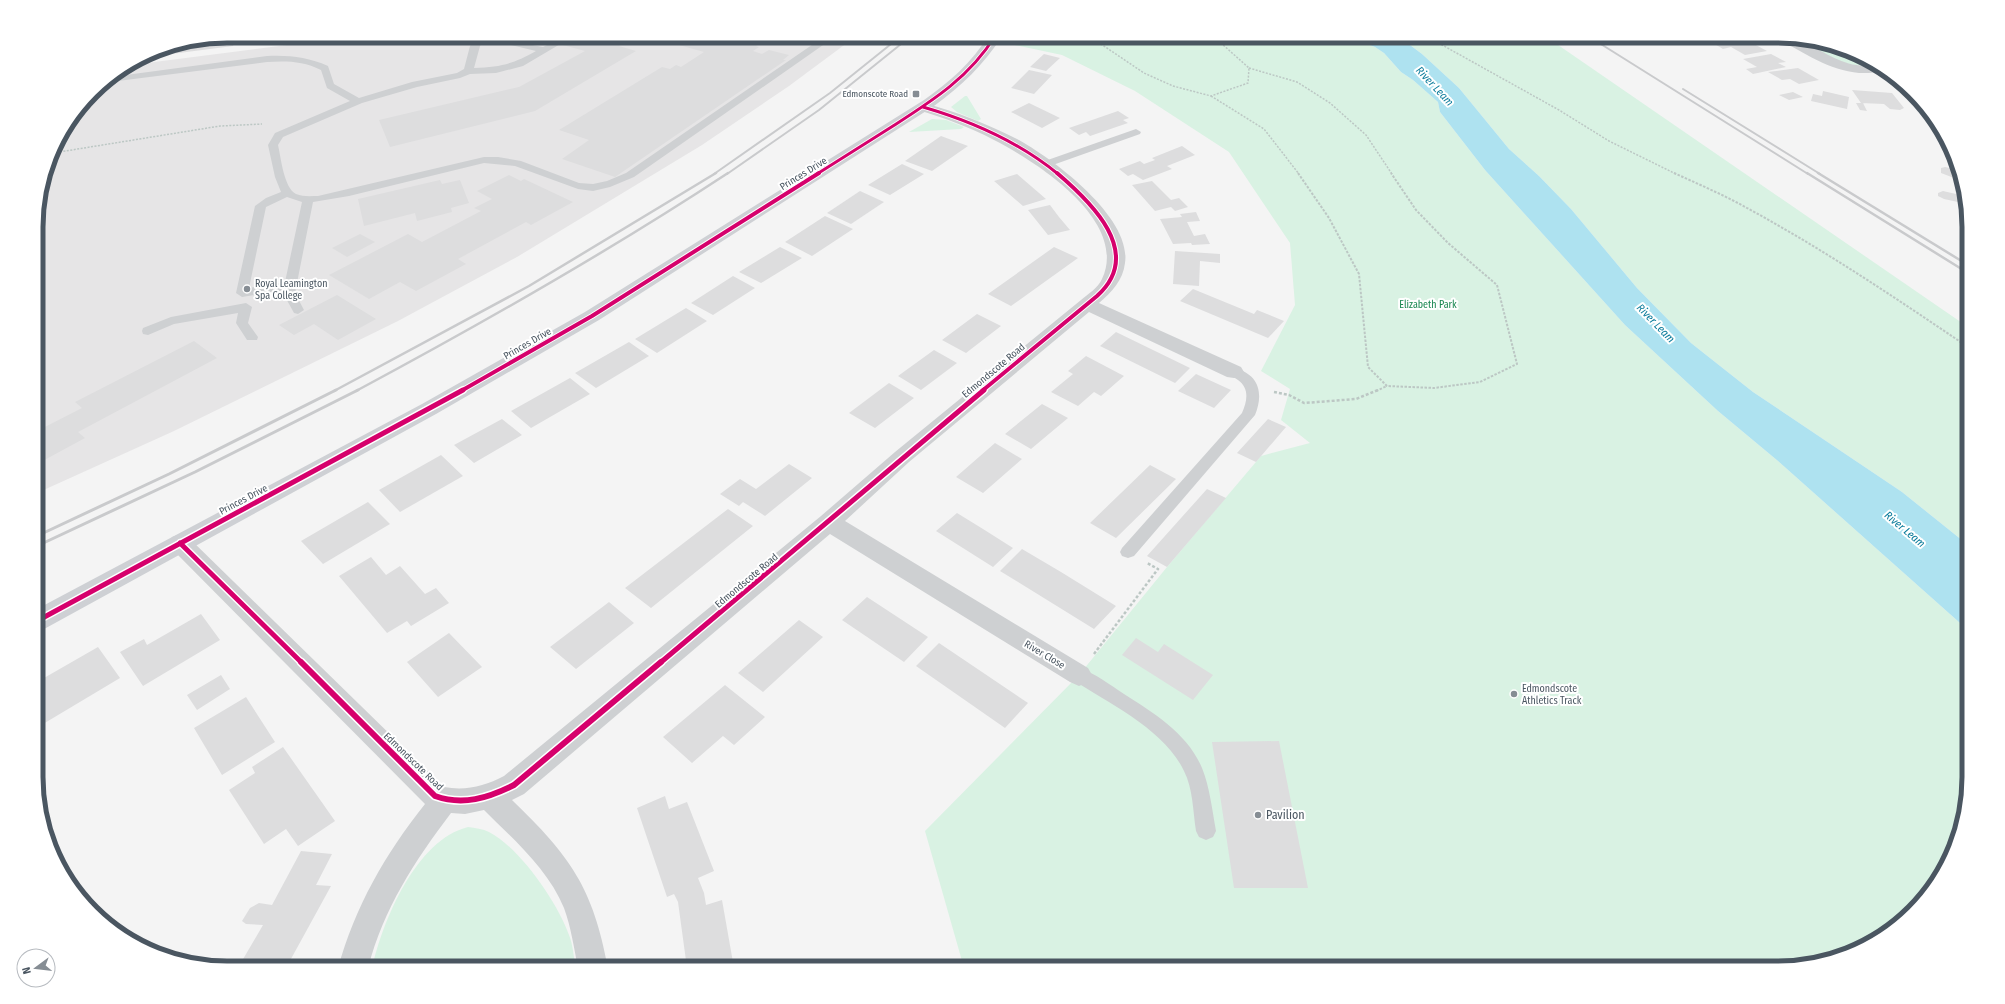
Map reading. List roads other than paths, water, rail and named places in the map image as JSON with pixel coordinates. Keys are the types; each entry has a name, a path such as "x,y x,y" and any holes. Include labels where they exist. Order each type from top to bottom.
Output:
{"street":[{"name":"Princes Drive","path":"43,617 429,409 592,316 924,107 964,77 981,59 991,43"},
{"path":"1800,45 1842,66 1864,70 1872,69"},
{"name":"Edmondscote Road","path":"180,543 252,613 427,789 444,801 460,802 489,796 514,785 829,522 902,457 1087,304 1111,280 1116,259 1115,245 1111,232 1087,201 1046,164 1024,150 958,118 924,107"},
{"path":"1087,304 1234,372"},
{"name":"River Close","path":"829,522 1084,667"},
{"path":"489,796 526,833 556,868 573,895 582,916 592,961"},
{"name":"Edmondscote Road","path":"355,961 364,929 379,896 420,833 444,801"}],"lane":[{"path":"468,71 478,43"},
{"path":"514,43 544,50"},
{"path":"557,43 514,66 482,71 468,71 460,75 415,84 358,101 279,135 273,145 281,178 288,193 297,198 308,199 329,197 463,164 496,160 530,167 577,187 596,188 609,186 630,175 821,43"},
{"path":"117,79 268,59 293,58 311,61 325,68 330,86 358,101"},
{"path":"1046,164 1136,132"},
{"path":"238,308 261,206 270,200 288,193"},
{"path":"298,310 289,292 308,199"},
{"path":"242,293 291,285"},
{"path":"148,331 171,321 246,307 242,323 252,337"},
{"path":"1128,552 1248,415 1254,401 1253,388 1246,380 1234,372"},
{"name":"River Close","path":"1084,667 1174,741 1193,769 1206,831"}],"water":[{"name":"River Leam","path":"1365,43 1407,43 1422,54 1459,88 1509,149 1539,176 1571,209 1637,288 1691,343 1753,392 1902,492 1962,540 1962,625 1778,461 1718,411 1625,325 1485,170 1440,112 1438,102 1413,80 1401,72 1384,53"}],"railway":[{"path":"714,174 830,93 892,43"},
{"path":"727,174 819,110 902,43"},
{"path":"1599,43 1808,174"},
{"path":"1683,89 1820,174"},
{"path":"334,391 529,286 716,173"},
{"path":"356,391 545,286 637,231 728,173"},
{"path":"1807,173 1962,269"},
{"path":"1818,173 1962,261"},
{"path":"43,533 169,474 336,390"},
{"path":"43,543 195,472 358,390"}],"place":[{"name":"Edmonscote Road","path":"916,94"},
{"name":"Royal Leamington Spa College","path":"247,289"},
{"name":"Edmondscote Athletics Track","path":"1514,694"},
{"name":"Pavilion","path":"1258,815"}],"park label":[{"name":"Elizabeth Park","path":"1428,304"}]}
